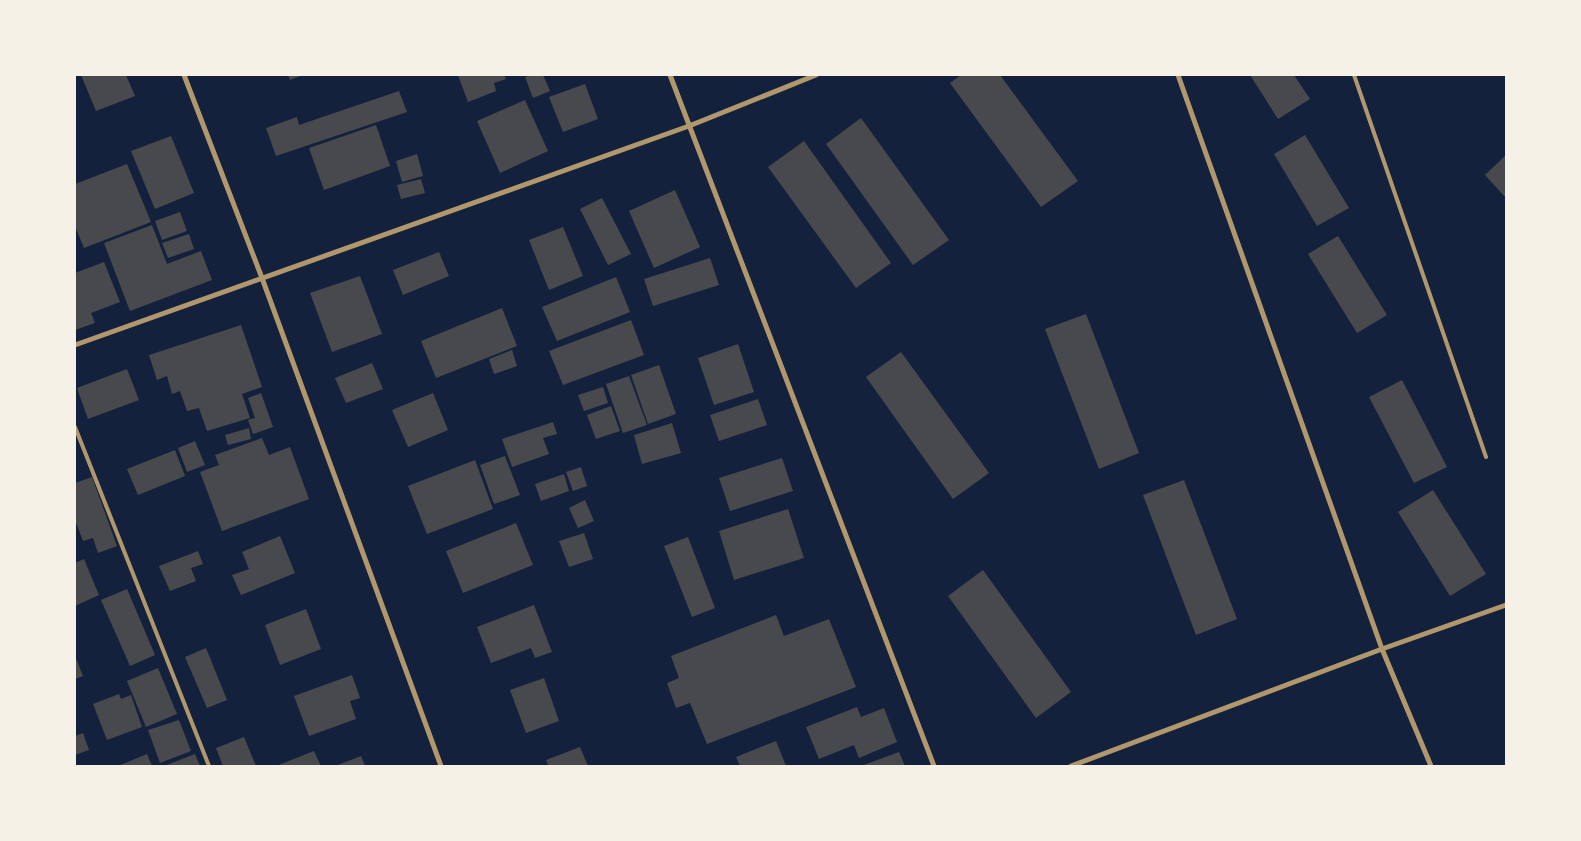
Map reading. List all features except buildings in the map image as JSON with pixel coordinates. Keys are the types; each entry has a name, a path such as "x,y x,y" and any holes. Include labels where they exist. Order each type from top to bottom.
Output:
{"street":[{"path":"184,75 262,278 441,766"},
{"path":"670,75 934,766"},
{"path":"75,345 689,126 816,75"},
{"path":"1178,75 1382,649 1431,766"},
{"path":"1071,766 1382,649 1506,605"}],"lane":[{"path":"1354,75 1486,458"},
{"path":"75,427 209,766"}]}
